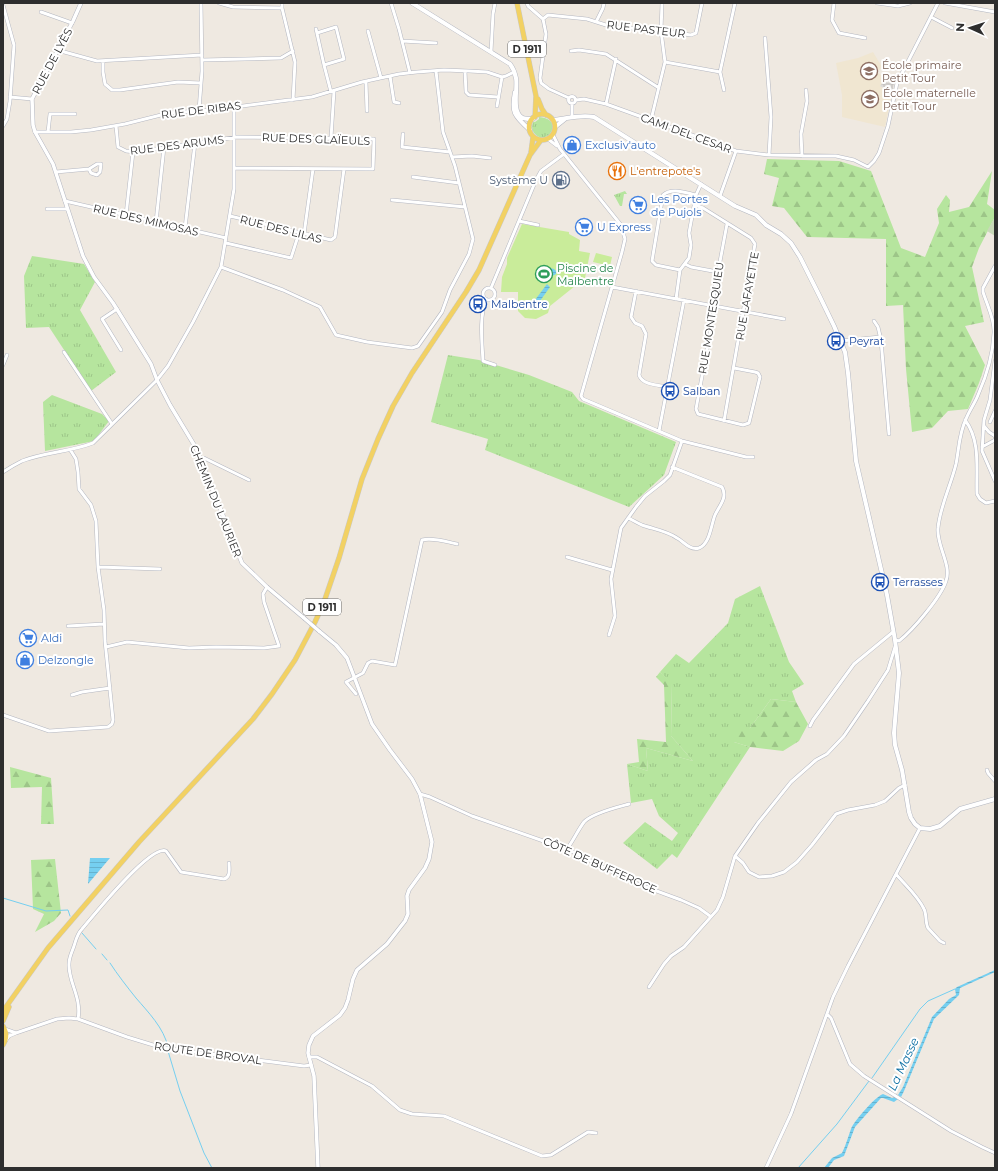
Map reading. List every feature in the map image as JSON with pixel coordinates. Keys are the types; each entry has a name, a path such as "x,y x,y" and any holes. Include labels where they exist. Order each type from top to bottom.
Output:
{"main road":[{"path":"412,3 510,64 517,79 516,110 524,119 534,118 539,115 546,115 553,120 555,127 553,135 548,139 541,140 533,137 530,130 530,124 534,118"},
{"name":"D 1911","path":"517,3 536,96 546,115"},
{"path":"517,79 513,100 514,113 519,121 530,130"},
{"name":"D 1911","path":"534,118 536,96"},
{"path":"553,120 586,115 594,117 735,206 756,215 766,225 781,234 791,243 800,257 845,352 856,462 886,588 895,640 898,681 894,734 905,785 908,812 915,824 920,828 930,829 940,826 960,809 995,799"},
{"path":"555,127 565,119"},
{"name":"D 1911","path":"530,156 533,137"},
{"name":"D 1911","path":"3,1011 44,953 139,842 253,719 295,660 324,602 339,558 362,479 393,406 412,373 479,270 530,156 541,140"},
{"name":"D 1911","path":"3,1021 13,998"},
{"path":"3,1045 6,1040 4,1028"}],"street":[{"name":"RUE DE LYÈS","path":"10,97 32,99 72,24 81,3"},
{"path":"200,3 202,55 200,110"},
{"path":"219,3 233,7 282,8"},
{"path":"282,3 295,62 293,100"},
{"path":"391,3 410,72"},
{"path":"527,3 528,6 543,19 546,34 540,83 569,98 573,97 576,100 572,103"},
{"path":"596,22 604,3"},
{"path":"652,120 665,62 661,31 662,3"},
{"name":"RUE PASTEUR","path":"543,19 548,15 587,19 609,26 691,35 696,33 702,3"},
{"path":"724,90 720,72 735,3"},
{"path":"834,3 832,20 839,33 865,38"},
{"path":"877,3 898,6 910,3"},
{"path":"938,3 931,17 952,28"},
{"path":"945,3 964,5 995,12"},
{"path":"3,5 14,45 10,97 7,119 3,126"},
{"path":"491,52 493,14 495,5"},
{"path":"41,12 72,24"},
{"name":"CAMI DEL CESAR","path":"576,100 584,99 606,104 736,151 769,155 836,156 854,160 868,167 874,161 878,153 888,126 897,83 931,17"},
{"path":"317,33 336,27 344,59 324,65"},
{"path":"316,29 324,65 332,91 331,138"},
{"path":"368,31 381,78"},
{"path":"765,38 771,116 769,155"},
{"path":"402,41 436,42"},
{"path":"57,50 97,61 202,55"},
{"path":"571,51 579,50 606,54 659,88"},
{"path":"202,60 281,58 292,51"},
{"path":"606,104 616,59"},
{"path":"104,61 103,72 105,84 112,90 178,82 201,83"},
{"path":"665,62 720,72"},
{"path":"221,267 282,290 320,307 336,335 367,342 412,348 418,346 442,312 450,290 472,249 473,239 452,157 443,132 436,71"},
{"path":"465,71 466,92 469,95 498,97"},
{"name":"RUE DE RIBAS","path":"35,132 71,132 116,126 169,113 234,107 312,97 381,78 410,72 487,72 502,77"},
{"path":"497,106 502,77 514,72"},
{"path":"390,76 394,102 399,103"},
{"path":"366,82 367,111"},
{"path":"802,156 801,134 807,101 806,90"},
{"path":"569,98 570,102 572,103 572,117"},
{"name":"CHEMIN DU LAURIER","path":"32,99 33,125 35,132 53,164 83,256 94,277 117,309 151,364 170,406 196,448 239,557 247,569 341,650 350,665 372,724 412,779 420,794 432,842 431,851 425,868 409,890 407,896 408,914 405,921 387,944 354,974 345,1008 340,1016 313,1036 307,1049 314,1076 318,1168"},
{"path":"3,472 22,461 93,444 157,380 168,366 193,322 221,267 234,189 234,107"},
{"path":"48,132 50,114 75,114"},
{"name":"RUE DES ARUMS","path":"116,126 118,147 126,151 133,152 234,138"},
{"path":"403,134 402,147 450,152"},
{"path":"553,135 560,149"},
{"name":"RUE DES GLAÏEULS","path":"234,138 374,139 373,169 234,168"},
{"path":"548,139 560,149 621,225 625,239 581,392 583,398 682,441 753,457"},
{"path":"185,228 194,143"},
{"path":"156,222 164,147"},
{"path":"720,196 736,151"},
{"path":"126,215 133,152"},
{"path":"495,365 483,361 482,315 483,306 486,299 484,292 486,289 491,288 541,171 564,154"},
{"path":"452,157 472,156 490,158"},
{"path":"56,172 89,169"},
{"path":"304,234 313,169"},
{"name":"RUE DES LILAS","path":"230,216 325,240 331,240 335,237 344,169"},
{"path":"413,177 459,183"},
{"path":"676,299 680,270 688,258 691,247 689,235 696,195 701,184"},
{"path":"680,270 656,265 652,261 663,195 666,192 672,191 696,195"},
{"path":"392,200 465,207"},
{"name":"RUE DES MIMOSAS","path":"65,202 226,238"},
{"name":"RUE LAFAYETTE","path":"695,205 703,208 751,238 755,244 724,421"},
{"path":"47,209 67,209"},
{"path":"519,221 538,224"},
{"name":"RUE MONTESQUIEU","path":"724,421 700,415 697,413 696,409 714,311 713,299 727,224"},
{"path":"226,243 291,258 299,233"},
{"path":"685,264 690,267 718,272"},
{"path":"895,640 899,641 907,634 937,598 946,582 947,570 937,529 956,464 961,432 983,382 995,334 994,326 983,292 985,283 995,266"},
{"path":"989,276 995,276"},
{"path":"612,287 784,319"},
{"path":"486,299 490,300 494,297 495,292 491,288"},
{"path":"636,291 631,317 635,323 642,326 646,334 639,375 642,381 668,387"},
{"path":"659,431 684,300"},
{"path":"117,309 101,317 121,350"},
{"path":"874,321 878,327 880,337 889,434"},
{"path":"841,341 880,337"},
{"path":"64,352 112,424"},
{"path":"3,365 7,356"},
{"path":"995,361 982,447 982,451 995,481"},
{"path":"724,421 743,425 749,423 760,380 758,373 734,368"},
{"path":"990,400 995,400"},
{"path":"990,422 995,411"},
{"path":"965,420 972,432 977,450 977,494 980,499 986,503 995,501"},
{"path":"984,426 995,436"},
{"path":"982,447 995,440"},
{"path":"609,635 615,616 611,587 612,570 621,528 645,496 670,475 682,441"},
{"path":"3,715 49,731 108,727 112,724 113,720 98,567 96,521 91,505 79,489 76,459 71,450"},
{"path":"200,458 204,458 249,480"},
{"path":"628,518 677,538 683,543 694,548 698,548 703,545 715,515 723,502 724,491 722,487 672,467"},
{"path":"356,694 346,682 363,673 368,663 372,661 395,665 422,540 438,540 457,544"},
{"path":"567,557 612,570"},
{"path":"98,567 160,569"},
{"path":"106,647 127,642 189,648 264,648 279,646 264,602 263,594 267,587"},
{"path":"68,626 104,624"},
{"path":"810,726 854,664 893,632"},
{"path":"649,987 671,956 684,947 710,916 717,910 723,897 734,856 754,828 791,782 816,760 827,754 844,736 888,670 895,647"},
{"path":"72,695 110,688"},
{"path":"987,770 995,781"},
{"path":"734,856 743,863 749,872 760,877 772,876 784,872 797,862 812,846 836,814 885,802 899,788 905,785"},
{"name":"CÔTE DE BUFFEROCE","path":"420,794 472,816 567,850 635,883 699,908 710,916"},
{"path":"567,850 584,822 613,808 629,804"},
{"path":"766,1168 791,1114 833,997 920,828"},
{"path":"78,1019 78,998 69,965 76,938 85,925 138,866 151,855 159,850 163,850 166,851 181,872 190,875 224,879 229,875 229,863"},
{"path":"896,874 920,902 924,910 926,926 940,941 944,943"},
{"path":"828,1014 850,1064 864,1076 951,1131 982,1148 995,1153"},
{"name":"ROUTE DE BROVAL","path":"6,1040 9,1036 16,1033 62,1018 78,1019 127,1037 163,1048 304,1066 311,1065"},
{"path":"4,1028 16,1033"},
{"path":"309,1057 317,1057 372,1086 400,1110 412,1114 444,1116 542,1156 551,1155 588,1132 596,1133"}],"shaded area":[{"path":"873,52 882,67 877,72 886,79 880,86 892,93 885,127 842,117 842,95 836,63 858,58"},
{"path":"886,79 894,84 892,93 880,86"}],"green space":[{"path":"539,117 547,119 551,122 553,127 549,135 544,137 540,137 532,130 533,122 539,119"},
{"path":"767,159 839,161 871,171 901,248 925,257 939,223 937,209 946,195 950,200 949,212 969,207 992,171 987,204 995,210 995,217 979,248 972,267 984,322 965,326 985,365 968,409 948,411 932,428 912,432 906,369 903,305 886,306 886,239 807,237 784,208 772,206 779,178 764,174"},
{"path":"625,191 627,194 624,194 622,206 620,206 614,195"},
{"path":"995,217 995,236 987,231"},
{"name":"Piscine de Malbentre","path":"522,224 569,232 569,234 580,240 579,251 590,253 585,278 550,306 548,313 536,319 525,318 518,311 518,292 501,292 502,277 507,264 507,258"},
{"path":"596,253 612,257 610,266 593,262"},
{"path":"32,256 84,264 95,282 80,310 116,372 91,391 49,327 26,328 24,276"},
{"path":"448,355 479,360 529,375 572,392 579,401 676,442 664,475 629,507 485,450 488,439 431,422"},
{"path":"52,395 102,414 109,421 94,441 45,451 43,402"},
{"path":"760,586 789,662 804,684 792,691 796,702 771,699 750,728 734,742 750,747 677,858 672,854 657,869 623,843 645,822 672,841 678,833 659,816 652,799 631,803 627,764 648,771 646,748 693,761 671,736 672,684 660,672 676,654 689,663 728,623 735,599"},
{"path":"660,672 672,683 671,736 693,761 646,748 648,771 627,764 639,762 637,739 666,742 664,685 656,677"},
{"path":"771,699 796,702 808,724 799,741 783,751 750,747 734,742 730,732 750,728"},
{"path":"10,767 51,778 54,824 41,824 42,787 11,788"},
{"path":"55,859 61,913 54,921 35,932 44,914 33,909 31,860"}],"water":[{"path":"546,267 554,269 556,274 546,278 540,276 538,271"},
{"path":"547,284 550,287 535,308 532,304"},
{"path":"90,858 110,858 88,884"},
{"path":"995,970 995,972 960,988 959,995 934,1019 904,1091 901,1097 898,1095 903,1087 932,1017 949,999 956,995 955,989 957,987"},
{"path":"883,1094 898,1099 894,1102 881,1098 855,1127 844,1156 834,1160 828,1168 824,1168 832,1158 842,1153 851,1129 856,1121 870,1104"}],"waterway":[{"path":"3,898 46,911 68,910 70,916"},
{"path":"82,933 96,949"},
{"path":"102,954 107,960"},
{"path":"110,963 155,1021 163,1033 168,1047"},
{"name":"La Masse","path":"872,1078 920,1009 928,1001 955,989"},
{"path":"168,1051 180,1091 204,1153 212,1168"},
{"name":"La Masse","path":"798,1168 837,1124 869,1081"}],"place":[{"name":"École primaire Petit Tour","path":"869,71"},
{"name":"École maternelle Petit Tour","path":"870,99"},
{"name":"Exclusiv'auto","path":"572,145"},
{"name":"L'entrepote's","path":"617,171"},
{"name":"Système U","path":"561,180"},
{"name":"Les Portes de Pujols","path":"638,205"},
{"name":"U Express","path":"584,227"},
{"name":"Piscine de Malbentre","path":"544,274"},
{"name":"Malbentre","path":"478,304"},
{"name":"Peyrat","path":"836,341"},
{"name":"Salban","path":"670,391"},
{"name":"Terrasses","path":"880,582"},
{"name":"Aldi","path":"28,638"},
{"name":"Delzongle","path":"25,660"}]}
